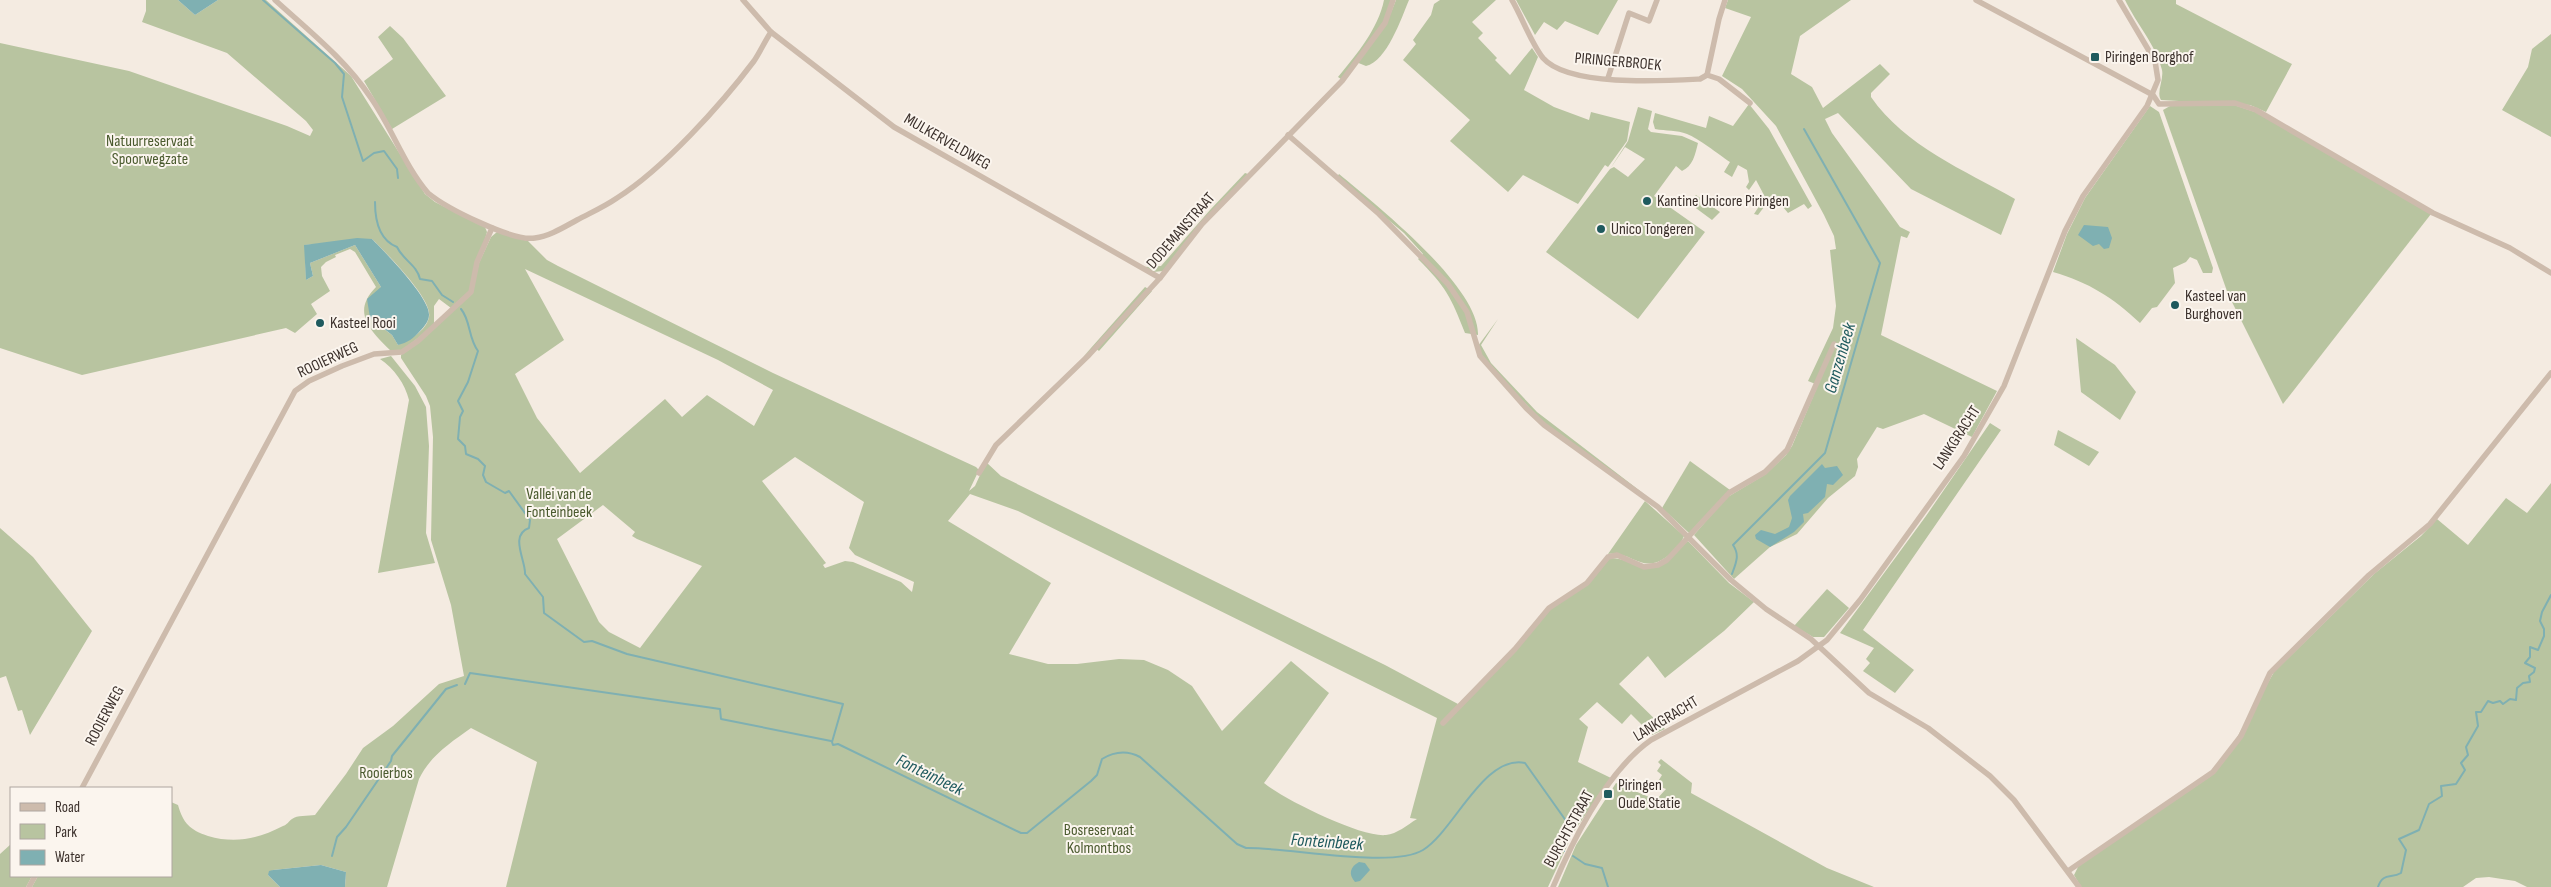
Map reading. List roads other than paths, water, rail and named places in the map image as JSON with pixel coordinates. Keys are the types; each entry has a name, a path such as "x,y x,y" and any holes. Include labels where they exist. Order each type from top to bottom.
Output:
{"street":[{"path":"275,0 334,51 353,72 372,99 428,194 438,202 492,228 521,238 548,235 618,198 662,162 719,104 755,60 771,32"},
{"name":"MULKERVELDWEG","path":"743,0 771,32 894,128 1160,278"},
{"name":"DODEMANSTRAAT","path":"979,474 996,445 1089,355 1160,278 1202,224 1357,63 1385,22 1394,0"},
{"name":"PIRINGERBROEK","path":"1512,0 1526,24 1531,39 1549,63 1570,73 1648,82 1700,79 1707,75"},
{"path":"1608,78 1629,13 1650,21 1657,0"},
{"path":"1726,0 1719,19 1707,75 1719,79 1750,103"},
{"path":"1976,0 2153,95 2159,104 2235,103 2256,110 2432,213 2491,239 2551,273"},
{"name":"LANKGRACHT","path":"1610,784 1632,755 1651,740 1798,661 1820,646 1844,622 1978,435 2004,386 2065,231 2083,196 2153,95 2158,80 2154,61 2120,0"},
{"path":"1288,135 1379,214 1448,284 1467,312 1480,356 1526,408 1544,425 1658,507 1731,580 1766,609 1820,646 1869,693 1928,728 2001,786 2079,887"},
{"name":"ROOIERWEG","path":"83,787 295,391 309,381 342,366 374,354 402,352 418,341 471,292 477,262 492,228"},
{"path":"1443,723 1515,649 1548,608 1587,583 1608,557 1617,555 1644,567 1658,565 1667,560 1729,493 1765,472 1787,450 1834,344"},
{"path":"2068,871 2214,772 2241,736 2270,673 2364,580 2430,524 2551,373"},
{"name":"BURCHTSTRAAT","path":"1553,887 1573,842 1610,784"}],"water":[{"path":"178,0 218,0 195,15"},
{"path":"2084,225 2108,227 2112,238 2109,248 2104,249 2099,244 2093,246 2078,235"},
{"path":"357,238 372,239 415,287 427,307 429,315 426,324 415,336 404,343 398,345 392,335 370,318 367,299 381,287 355,245 310,263 313,276 306,280 304,245"},
{"path":"1822,464 1825,468 1837,466 1843,475 1833,485 1827,484 1825,497 1808,513 1803,514 1804,522 1794,532 1770,547 1756,539 1755,535 1761,530 1775,534 1789,527 1792,518 1788,500 1790,496"},
{"path":"1359,862 1365,863 1370,870 1360,881 1355,882 1351,876 1351,871"},
{"path":"321,865 346,872 345,887 280,887 268,875 269,871 273,870"}],"waterway":[{"path":"263,0 335,63 344,74 342,97 363,161 374,153 384,151 397,169 398,178"},
{"name":"Ganzenbeek","path":"1732,574 1737,556 1733,545 1825,453 1880,263 1804,129"},
{"name":"Fonteinbeek","path":"375,202 379,229 386,240 397,247 416,270 420,279 432,281 442,295 453,302"},
{"name":"Fonteinbeek","path":"461,309 478,351 468,382 458,401 463,411 460,417 458,439 465,446 466,454 478,459 485,466 483,475 486,482 505,493 509,491 530,520 529,528 523,531 520,536 520,549 525,574 543,597 544,613 584,642 592,641 627,654 843,704 832,742 833,745 838,744 1021,833 1027,833 1091,781 1097,775 1102,759 1112,754 1126,752 1140,757 1237,844 1246,848 1338,856 1388,858 1408,855 1423,850 1435,840 1470,796 1496,770 1510,763 1525,763 1569,825 1560,849 1564,851"},
{"path":"2378,887 2382,879 2401,873 2406,850 2399,839 2419,830 2429,804 2442,796 2441,786 2456,784 2465,770 2461,763 2468,755 2466,747 2478,726 2476,712 2481,712 2488,701 2493,703 2500,701 2503,704 2510,699 2516,700 2517,688 2523,683 2530,682 2529,676 2534,672 2535,668 2525,663 2530,657 2530,647 2538,650 2544,636 2544,629 2540,621 2542,612 2551,595"},
{"path":"465,684 470,673 720,709 721,719 831,741"},
{"path":"332,856 337,837 346,827 391,761 392,756 446,689 457,685"},
{"name":"Fonteinbeek","path":"1573,856 1585,864 1602,868 1608,887"}],"place":[{"name":"Piringen Borghof","path":"2095,57"},
{"name":"Kantine Unicore Piringen","path":"1647,201"},
{"name":"Unico Tongeren","path":"1601,229"},
{"name":"Kasteel van Burghoven","path":"2175,305"},
{"name":"Kasteel Rooi","path":"320,323"},
{"name":"Piringen Oude Statie","path":"1608,794"}],"park label":[{"name":"Natuurreservaat Spoorwegzate","path":"150,150"},
{"name":"Vallei van de Fonteinbeek","path":"559,503"},
{"name":"Rooierbos","path":"386,773"},
{"name":"Bosreservaat Kolmontbos","path":"1099,839"}]}
